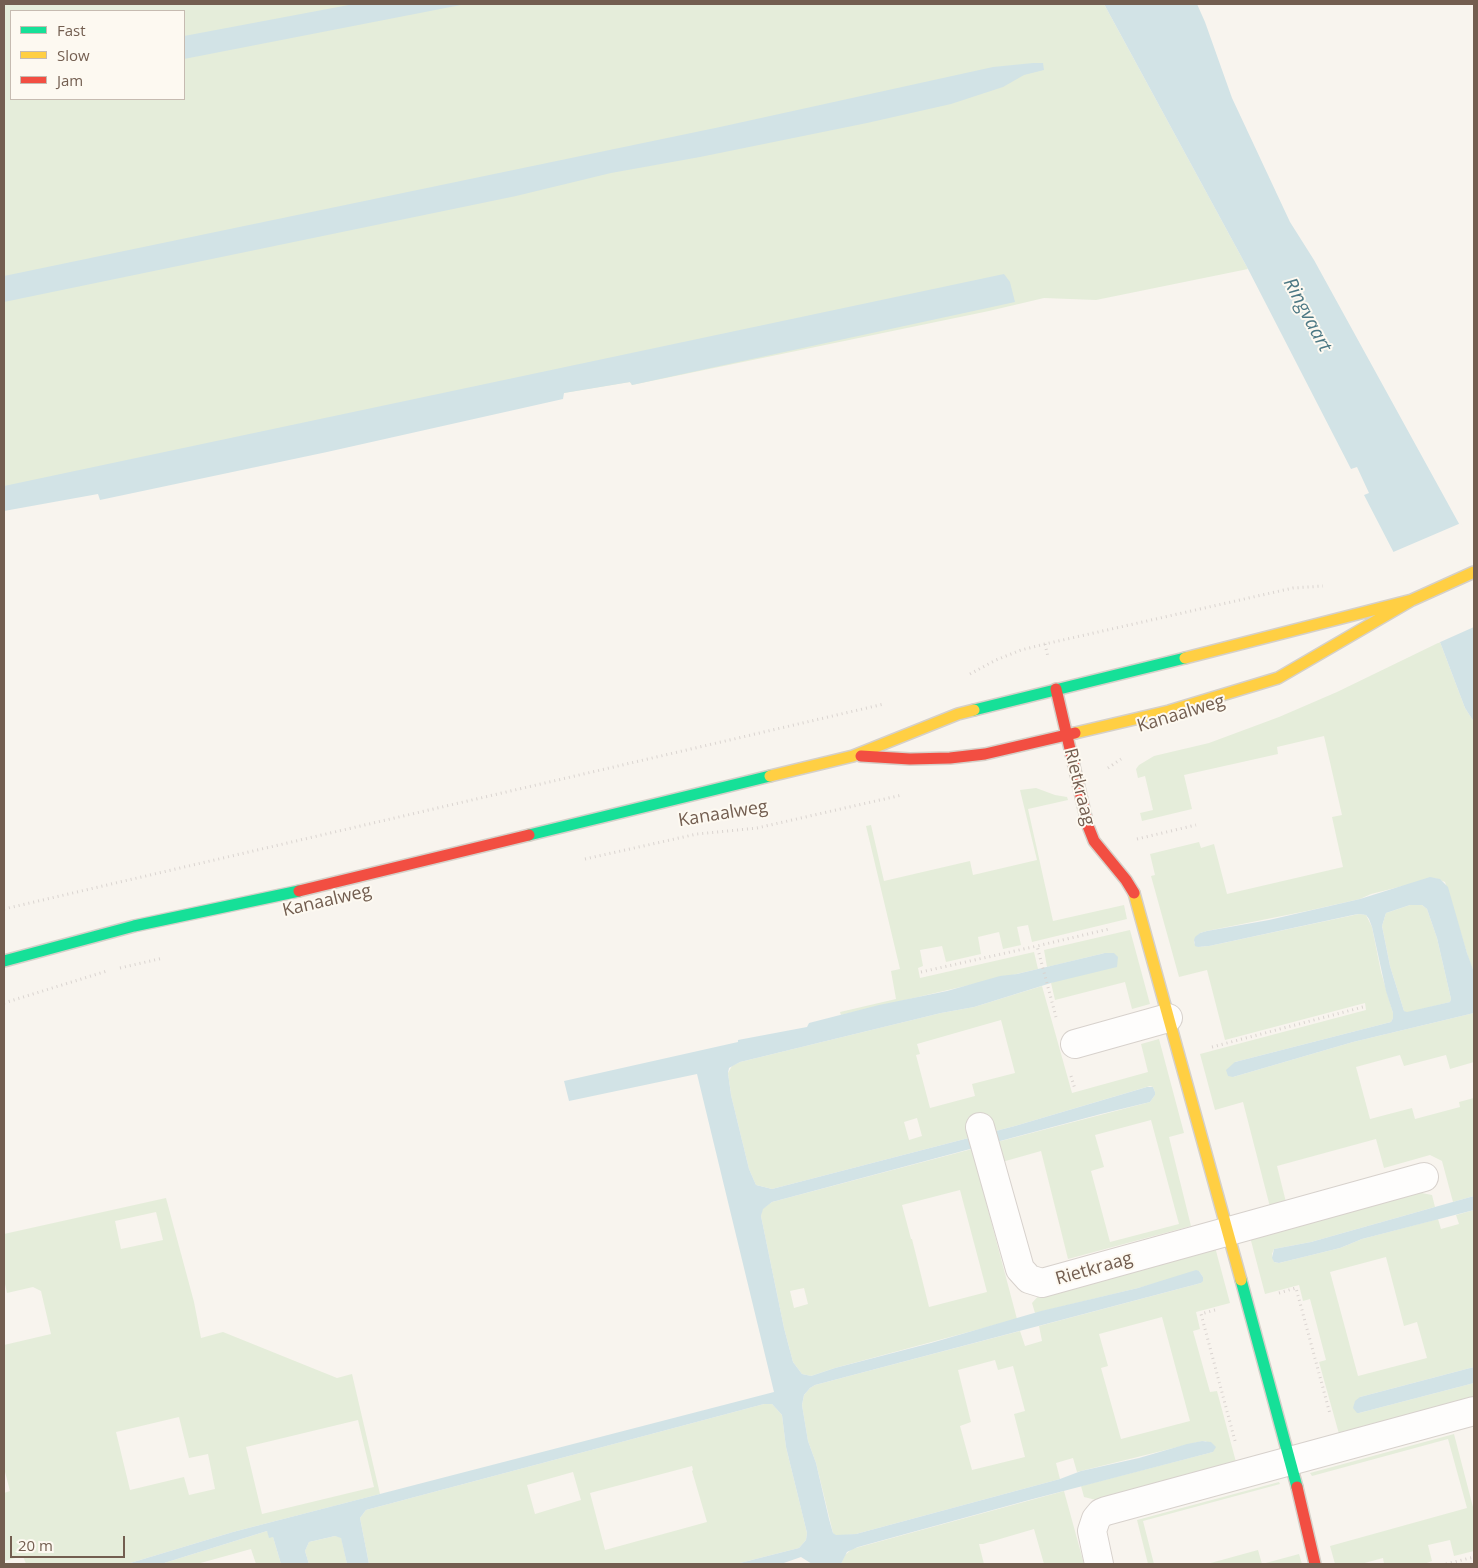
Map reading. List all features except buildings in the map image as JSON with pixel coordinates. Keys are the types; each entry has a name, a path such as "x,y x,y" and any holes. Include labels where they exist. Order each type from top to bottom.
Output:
{"main road":[{"name":"Kanaalweg","path":"853,756 910,759 950,758 985,754 1168,711 1278,678 1412,600 1474,572"},
{"name":"Kanaalweg","path":"4,961 134,926 288,894 853,756 958,714 1284,634 1412,600"},
{"name":"Rietkraag","path":"1056,689 1088,826 1094,841 1135,895 1290,1461 1315,1564"}],"street":[{"path":"1075,1044 1168,1018"},
{"name":"Rietkraag","path":"980,1127 1020,1269 1029,1279 1035,1282 1046,1283 1424,1177"},
{"path":"1099,1564 1092,1531 1093,1524 1100,1513 1474,1411"}],"path":[{"path":"961,678 996,660 1021,650 1293,588 1331,585"},
{"path":"4,909 885,704"},
{"name":"Kanaalweg","path":"1076,777 1099,773 1124,756"},
{"name":"Kanaalweg","path":"578,861 697,834 756,828 909,793"},
{"path":"1100,848 1196,825"},
{"path":"921,972 1142,921"},
{"path":"1036,946 1048,991"},
{"path":"119,968 172,956"},
{"path":"4,1003 111,970"},
{"path":"1180,1056 1363,1007"},
{"path":"1446,1564 1474,1557"}],"green space":[{"path":"4,4 1104,4 1248,269 1096,300 1044,298 632,385 630,382 564,393 4,510"},
{"path":"1440,642 1465,708 1474,722 1474,972 1445,882 1435,878 1371,894 1360,899 1207,931 1200,933 1194,940 1194,943 1198,947 1209,946 1359,914 1366,915 1372,927 1381,972 1393,1013 1391,1022 1235,1062 1233,1077 1353,1042 1474,1013 1474,1062 1450,1069 1446,1055 1404,1066 1400,1055 1356,1067 1370,1119 1412,1108 1415,1119 1460,1107 1459,1102 1474,1098 1474,1196 1453,1202 1442,1161 1430,1155 1384,1168 1376,1139 1277,1166 1286,1202 1270,1207 1243,1102 1215,1110 1200,1054 1366,1010 1365,1003 1225,1040 1207,970 1179,977 1151,876 1155,875 1150,854 1199,842 1201,848 1214,844 1227,894 1343,867 1332,817 1342,815 1324,736 1277,747 1278,754 1184,775 1192,809 1142,821 1140,813 1153,810 1145,776 1138,778 1136,769 1154,756 1209,743 1279,717 1337,692"},
{"path":"1036,788 1067,797 1068,800 1028,809 1053,921 1124,905 1127,919 1032,942 1028,925 1017,927 1021,945 1003,949 999,932 978,937 981,954 946,962 942,946 920,950 923,966 918,968 920,978 1034,952 1038,969 841,1015 840,1012 896,999 891,971 900,969 866,826 871,825 884,881 970,861 973,875 1037,860 1020,790"},
{"path":"1410,905 1422,905 1427,909 1437,938 1451,999 1450,1002 1407,1013 1404,1011 1390,966 1382,926 1386,913"},
{"path":"1130,930 1150,1004 1132,1009 1125,982 1055,1000 1051,983 1105,953 1047,967 1044,950"},
{"path":"1042,986 1072,1093 1148,1072 1141,1044 1159,1039 1184,1133 1169,1137 1191,1226 1068,1259 1041,1151 1002,1162 997,1142 1150,1102 1155,1092 1153,1087 1150,1086 1015,1126 772,1189 756,1185 749,1169 731,1095 728,1073 732,1066 740,1062 941,1013 974,1007","holes":["1001,1020 1015,1073 972,1084 975,1096 930,1108 916,1055 920,1054 917,1044","917,1118 922,1136 909,1140 904,1122","1151,1120 1179,1224 1110,1242 1091,1171 1104,1167 1095,1135"]},
{"path":"972,1149 1017,1319 811,1376 802,1374 793,1362 784,1328 761,1216 762,1209 772,1202","holes":["960,1190 987,1292 929,1307 902,1205","804,1288 808,1304 794,1308 790,1291"]},
{"path":"1417,1192 1432,1195 1435,1207 1311,1242 1274,1249 1272,1254 1274,1262 1279,1263 1340,1248 1362,1239 1438,1219 1441,1229 1459,1224 1456,1215 1474,1210 1474,1367 1360,1397 1359,1413 1474,1383 1474,1398 1339,1434 1319,1362 1326,1360 1310,1299 1303,1301 1299,1285 1265,1294 1250,1237","holes":["1386,1257 1404,1326 1417,1322 1427,1358 1358,1376 1330,1272"]},
{"path":"166,1198 194,1302 201,1338 223,1332 337,1378 352,1374 380,1494 233,1532 127,1564 26,1564 23,1556 4,1561 4,1493 10,1491 4,1468 4,1345 51,1334 41,1291 33,1287 7,1293 4,1284 4,1234","holes":["156,1212 163,1240 121,1249 115,1221","179,1417 189,1458 208,1454 215,1489 189,1495 184,1477 130,1490 116,1432","358,1420 374,1487 262,1514 246,1447"]},
{"path":"1215,1247 1230,1303 1196,1312 1200,1329 1193,1331 1210,1392 1217,1391 1236,1462 1096,1500 1084,1497 1081,1486 1213,1452 1206,1441 1202,1441 1077,1472 1073,1458 1056,1463 1060,1479 856,1534 836,1536 833,1533 816,1463 808,1441 802,1405 804,1395 810,1388 815,1385 1020,1331 1025,1346 1042,1341 1039,1326 1201,1283 1203,1277 1199,1271 1035,1313 1032,1303 1041,1293","holes":["1162,1317 1190,1421 1121,1439 1101,1368 1108,1366 1099,1334","995,1360 998,1370 1013,1366 1025,1411 1014,1414 1025,1457 972,1470 960,1426 971,1422 958,1370"]},
{"path":"764,1404 772,1404 782,1415 786,1447 807,1533 806,1540 799,1548 736,1564 369,1564 360,1518 366,1510","holes":["692,1466 707,1522 605,1550 590,1493","573,1472 581,1500 535,1514 527,1485"]},
{"path":"1454,1434 1474,1511 1474,1551 1454,1556 1450,1540 1428,1545 1432,1561 1424,1564 1384,1564 1383,1558 1361,1564 1335,1564 1330,1546 1467,1508 1448,1439 1312,1476 1310,1473"},
{"path":"1279,1482 1280,1484 1143,1521 1154,1564 1148,1564 1137,1520"},
{"path":"1064,1491 1084,1564 1044,1564 1034,1529 979,1544 984,1564 841,1564 845,1555 852,1549"},
{"path":"267,1531 273,1537 281,1564 256,1564 251,1549 197,1564 161,1564"},
{"path":"335,1536 341,1537 347,1564 309,1564 305,1551 309,1542"},
{"path":"1258,1550 1262,1564 1207,1564"},
{"path":"1299,1554 1302,1564 1262,1564"}],"water":[{"path":"354,4 466,4 185,59 185,36"},
{"name":"Ringvaart","path":"1104,4 1197,4 1232,98 1290,222 1314,260 1474,551 1474,722 1465,708 1440,642 1364,495 1369,493 1357,467 1351,469 1248,269"},
{"path":"1043,63 1044,70 1024,75 1003,87 951,104 700,157 611,173 516,196 4,302 4,276 720,127 993,67"},
{"path":"1004,274 1010,282 1015,302 632,385 630,382 564,393 563,399 100,500 98,494 4,511 4,486"},
{"path":"1430,877 1440,879 1448,887 1474,972 1474,1013 1353,1042 1233,1077 1228,1076 1226,1070 1235,1062 1391,1022 1393,1013 1386,991 1372,927 1366,915 1353,915 1209,946 1195,946 1195,937 1207,931 1269,920 1360,899","holes":["1410,905 1422,905 1427,909 1437,938 1451,999 1450,1002 1407,1012 1404,1011 1390,966 1382,926 1386,913"]},
{"path":"1105,953 1114,953 1118,957 1117,967 1051,983 974,1007 941,1013 740,1062 729,1068 731,1095 749,1169 756,1185 772,1189 1015,1126 1147,1087 1153,1087 1155,1092 1150,1102 772,1202 763,1209 761,1216 784,1328 793,1362 802,1374 811,1376 1041,1311 1138,1288 1196,1270 1203,1277 1201,1283 815,1385 810,1388 804,1395 802,1405 808,1441 816,1463 833,1533 836,1535 856,1534 1060,1479 1081,1471 1139,1458 1187,1444 1202,1441 1211,1442 1216,1447 1213,1452 858,1547 847,1552 841,1564 812,1564 801,1557 781,1564 736,1564 799,1548 806,1540 807,1533 786,1447 782,1415 772,1404 764,1404 366,1510 360,1518 369,1564 347,1564 341,1538 335,1536 309,1542 305,1551 309,1564 281,1564 273,1537 269,1538 267,1531 161,1564 127,1564 233,1532 774,1392 697,1074 569,1101 564,1081 738,1042 738,1040 807,1027 809,1023 879,1005 947,991 1000,976 1017,974"},
{"path":"1474,1196 1474,1210 1362,1239 1340,1248 1279,1263 1274,1262 1272,1258 1274,1249 1311,1242"},
{"path":"1474,1367 1474,1383 1359,1413 1353,1408 1355,1401 1360,1397"}],"pier":[{"path":"1461,523 1474,546 1474,627 1438,643 1391,553"}],"traffic: fast":[{"path":"974,710 1185,658"},
{"path":"529,835 770,776"},
{"path":"4,961 134,926 299,891"},
{"path":"1241,1280 1297,1487"}],"traffic: slow":[{"path":"1075,733 1169,711 1278,678 1412,600 1474,572"},
{"path":"1185,658 1412,600"},
{"path":"770,776 853,756 958,714 974,710"},
{"path":"1134,893 1241,1280"}],"traffic: jam":[{"path":"1056,689 1088,826 1094,841 1126,880 1134,893"},
{"path":"861,756 910,759 950,758 985,754 1075,733"},
{"path":"299,891 529,835"},
{"path":"1297,1487 1315,1564"}]}
